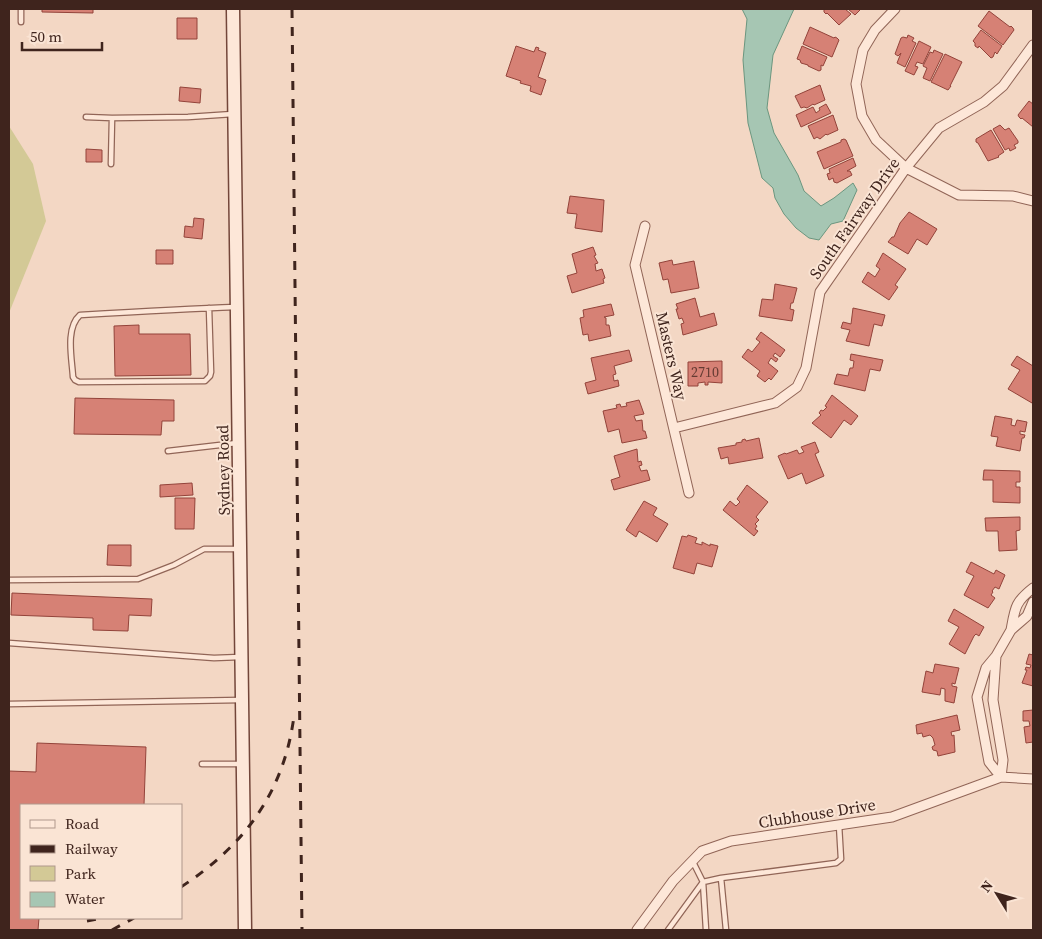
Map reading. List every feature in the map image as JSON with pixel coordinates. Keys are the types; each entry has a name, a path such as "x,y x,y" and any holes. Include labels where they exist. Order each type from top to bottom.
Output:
{"street":[{"name":"Sydney Road","path":"233,9 245,930"},
{"path":"894,9 875,30 863,50 856,84 862,116 876,140 906,168 959,195 1012,196 1033,201"},
{"name":"South Fairway Drive","path":"674,428 775,403 797,387 806,368 820,292 906,168 939,128 984,102 1003,86 1033,46"},
{"name":"Masters Way","path":"645,226 635,265 689,494"},
{"path":"1001,777 989,762 977,697 986,668 996,656 1011,630 1016,606 1024,595 1033,588"},
{"path":"1011,630 1027,616 1033,602"},
{"path":"996,656 993,700 1003,760 1001,777"},
{"name":"Clubhouse Drive","path":"637,930 673,881 702,851 732,841 892,817 1001,777 1033,780"}],"lane":[{"path":"21,9 21,22"},
{"path":"86,117 188,117 234,114"},
{"path":"110,164 112,118"},
{"path":"210,308 211,372 205,381 78,382 73,377 72,328 75,320 80,315 210,308 237,307"},
{"path":"168,451 239,443"},
{"path":"9,580 138,579 174,565 204,549 240,549"},
{"path":"9,643 214,658 241,657"},
{"path":"9,704 242,700"},
{"path":"202,764 243,764"},
{"path":"668,930 702,882 836,863 841,859 839,825"},
{"path":"692,861 702,882 706,930"},
{"path":"721,878 726,930"}],"green space":[{"path":"9,126 33,164 46,221 9,313"}],"water":[{"path":"742,9 794,9 773,55 767,108 774,133 798,175 804,191 821,206 853,183 857,190 843,221 831,224 819,240 809,238 796,228 784,214 775,198 773,188 762,178 748,123 743,60 747,19"}],"building":[{"path":"42,9 93,9 93,13 42,12"},
{"path":"824,9 845,9 851,14 839,25 824,12"},
{"path":"848,9 861,9 855,15"},
{"path":"989,11 1014,30 1003,45 978,26"},
{"path":"177,18 197,18 197,39 177,39"},
{"path":"810,27 839,40 832,57 803,44"},
{"path":"981,30 1002,46 997,54 995,52 991,58 979,46 978,48 975,46 973,41"},
{"path":"908,35 914,38 912,41 916,43 905,67 897,63 901,53 898,56 895,54 901,38 907,38"},
{"path":"919,41 931,47 923,64 917,62 915,66 918,67 914,75 905,71"},
{"path":"516,46 534,52 536,47 539,48 538,50 546,53 538,77 546,80 541,95 530,91 531,86 506,76"},
{"path":"802,46 827,57 823,66 821,65 821,70 819,71 801,63 797,59"},
{"path":"934,50 943,54 930,81 923,78 927,68 923,66 930,52 933,53"},
{"path":"945,54 962,62 948,90 931,82"},
{"path":"820,85 825,100 807,108 801,108 795,96"},
{"path":"180,87 201,89 200,103 179,101"},
{"path":"1029,101 1033,104 1033,127 1018,115"},
{"path":"826,104 831,113 801,127 796,115 813,107 816,113 820,110 819,108"},
{"path":"833,115 838,130 826,134 820,139 817,137 814,139 808,126"},
{"path":"1000,125 1005,130 1009,128 1018,141 1014,145 1016,148 1010,151 1009,148 1005,150 993,129"},
{"path":"991,130 1004,152 999,157 988,161 976,139"},
{"path":"844,139 853,156 824,169 817,152"},
{"path":"86,149 102,150 102,162 86,162"},
{"path":"853,158 856,166 847,171 850,171 852,175 837,183 834,182 833,178 829,180 827,174 830,173 829,169"},
{"path":"570,196 604,200 602,232 575,228 577,214 567,213"},
{"path":"909,212 937,229 927,245 917,239 908,254 888,242 894,237 900,223"},
{"path":"194,218 204,219 202,239 184,237 185,226 193,227"},
{"path":"593,247 596,255 594,256 598,263 595,264 596,271 602,269 605,278 603,279 604,283 572,293 567,276 577,273 572,254"},
{"path":"156,250 173,250 173,264 156,264"},
{"path":"883,253 906,269 895,285 898,287 889,300 862,282 868,272 875,277 880,269 876,266"},
{"path":"672,260 673,265 694,261 699,288 671,293 668,279 663,280 659,263"},
{"path":"775,284 797,288 790,309 794,310 792,321 759,316 762,299 773,300"},
{"path":"695,298 700,317 714,313 717,325 683,335 681,324 684,323 682,318 679,319 676,304"},
{"path":"611,304 614,315 604,317 606,318 606,325 609,325 611,336 589,341 588,334 583,335 580,318 584,317 583,310"},
{"path":"853,308 885,315 882,326 874,324 869,346 846,341 850,330 841,328 843,322 851,324"},
{"path":"139,325 139,334 190,334 191,375 115,376 114,326"},
{"path":"761,332 785,350 780,357 775,353 773,356 778,359 776,362 771,358 768,363 778,371 771,380 769,378 765,382 757,376 760,371 742,357 748,349 752,352 760,342 756,339"},
{"path":"629,350 632,361 614,366 616,374 613,375 614,381 618,380 619,386 588,394 585,383 596,380 591,358"},
{"path":"851,354 883,360 880,371 870,369 865,391 834,384 837,374 848,376 850,368 853,368 854,361 850,360"},
{"path":"1017,356 1033,366 1032,403 1008,389 1020,370 1011,365"},
{"path":"722,361 722,383 708,382 708,385 705,385 705,382 698,383 698,386 688,386 688,362"},
{"path":"832,395 858,416 851,425 844,420 831,438 812,423 821,415 819,413 821,410 823,411 827,407 825,406"},
{"path":"75,398 174,400 174,421 162,421 161,435 74,434"},
{"path":"639,400 644,414 634,416 636,421 642,420 643,431 645,431 647,438 622,443 619,429 608,432 603,411 617,408 616,405 620,404 621,407 627,406 626,403"},
{"path":"995,416 1012,419 1011,425 1015,426 1017,420 1027,422 1025,432 1020,431 1020,434 1025,435 1022,438 1020,451 996,446 998,437 991,436"},
{"path":"759,438 763,458 729,464 728,457 721,459 718,448 736,445 736,443 742,442 745,439 746,441"},
{"path":"815,442 819,452 815,454 824,476 806,484 802,473 788,479 778,456 797,450 799,454 804,452 801,447"},
{"path":"637,449 638,462 641,461 642,465 639,466 641,471 647,470 650,480 614,490 611,480 620,477 614,456"},
{"path":"984,470 1020,471 1020,482 1016,482 1016,487 1020,487 1020,503 993,502 993,480 983,480"},
{"path":"192,483 193,495 160,497 160,485"},
{"path":"747,485 768,502 756,517 759,520 755,524 757,526 755,529 758,531 754,536 723,510 730,501 736,506 740,502 737,499"},
{"path":"175,498 195,498 194,529 175,529"},
{"path":"644,501 657,508 653,515 668,524 657,542 639,531 636,537 626,530"},
{"path":"1020,517 1020,530 1016,531 1017,550 999,551 998,531 986,531 985,518"},
{"path":"688,535 697,538 695,543 702,545 702,542 710,546 710,544 718,546 712,567 697,563 694,574 673,568 682,536 687,537"},
{"path":"108,545 131,545 131,566 107,565"},
{"path":"971,562 994,574 996,570 1005,575 999,589 995,587 992,591 991,595 995,598 988,608 964,595 974,576 966,572"},
{"path":"12,593 152,599 151,616 129,615 128,631 93,630 93,618 11,615"},
{"path":"954,609 984,627 979,636 976,634 974,636 965,654 949,644 959,627 948,621"},
{"path":"1029,654 1033,655 1033,686 1022,683 1027,670 1025,670 1026,667 1030,668 1031,665 1026,664"},
{"path":"935,664 959,668 955,684 952,683 952,686 957,687 954,703 945,701 945,689 941,688 940,695 922,692 926,671 933,673"},
{"path":"1033,710 1033,742 1026,743 1024,727 1030,726 1029,721 1023,721 1023,711"},
{"path":"957,715 960,730 951,732 952,736 954,735 955,752 938,756 937,751 933,750 932,747 935,745 933,738 930,735 923,737 922,733 917,734 916,725"},
{"path":"37,743 146,747 144,804 20,804 20,919 39,919 38,930 9,930 9,771 36,772"}],"railway":[{"path":"292,9 302,930"},
{"path":"182,886 204,871 224,853 258,814 271,792 281,769 289,743 294,716"},
{"path":"87,921 98,919"},
{"path":"112,930 132,919"}]}
